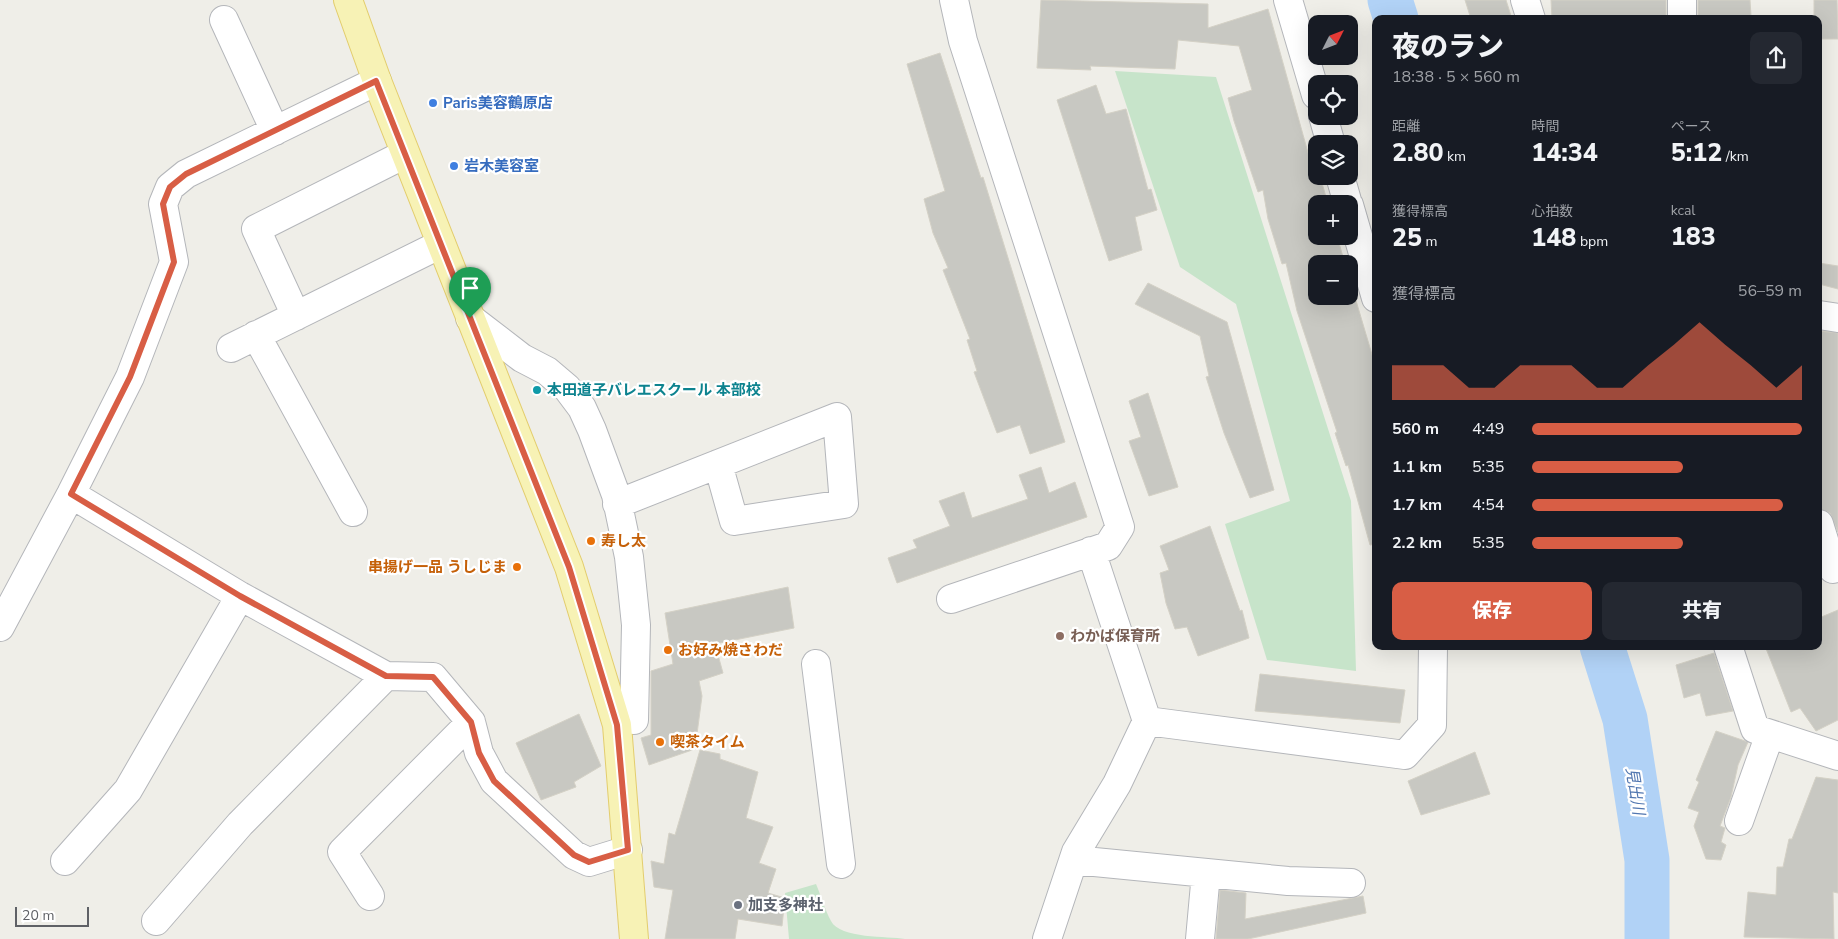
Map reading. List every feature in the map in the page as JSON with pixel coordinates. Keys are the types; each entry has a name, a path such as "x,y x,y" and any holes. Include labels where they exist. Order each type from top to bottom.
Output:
{"main road":[{"path":"348,0 376,81 569,567 617,725 634,939"}],"street":[{"path":"951,599 1108,546 1120,527 963,41 954,0"},
{"path":"1288,0 1310,75"},
{"path":"1525,0 1530,15"},
{"path":"1682,0 1682,15"},
{"path":"224,20 275,131"},
{"path":"0,627 71,494 130,377 174,262 163,204 170,187 186,174 376,81"},
{"path":"296,316 256,229 406,154"},
{"path":"1358,235 1372,284"},
{"path":"231,348 441,244"},
{"path":"1822,315 1838,318"},
{"path":"470,318 522,358 547,370 577,401 592,430 617,504 629,557 636,625 634,720"},
{"path":"256,335 353,512"},
{"path":"617,504 718,464 837,417 844,504 734,521 718,464"},
{"path":"71,494 240,596 386,676 433,677 471,722 479,753 494,781 574,855 589,862 628,850"},
{"path":"1822,537 1830,570"},
{"path":"1047,939 1074,860 1117,784 1147,721 1091,551"},
{"path":"65,861 128,790 240,596"},
{"path":"1147,721 1405,755 1432,725 1433,650"},
{"path":"1729,650 1755,729 1838,756"},
{"path":"816,664 841,864"},
{"path":"156,921 240,824 386,676"},
{"path":"370,896 342,852 471,722"},
{"path":"1739,821 1770,734"},
{"path":"1074,860 1288,881 1351,883"},
{"path":"1200,939 1206,873"}],"green space":[{"path":"1115,71 1216,77 1351,501 1356,671 1267,660 1225,524 1290,501 1236,304 1180,267"},
{"path":"816,884 829,917 836,927 865,936 905,939 789,939 785,893"}],"building":[{"path":"1041,0 1208,4 1208,28 1268,9 1308,153 1308,185 1323,185 1325,195 1308,195 1308,245 1340,245 1342,255 1308,255 1308,305 1357,305 1372,355 1372,545 1370,545 1348,465 1346,466 1335,433 1337,432 1297,311 1286,263 1282,264 1268,219 1263,190 1258,192 1234,121 1228,98 1252,90 1239,46 1178,40 1175,69 1090,66 1091,70 1037,68"},
{"path":"1465,0 1506,0 1511,15 1470,15"},
{"path":"1551,0 1666,0 1666,15 1552,15"},
{"path":"1698,0 1750,0 1751,15 1698,15"},
{"path":"1814,0 1837,0 1838,39 1822,39 1822,15 1814,15"},
{"path":"940,53 981,178 983,177 1065,442 1030,454 1020,425 997,433 974,372 977,371 967,340 970,339 943,270 948,268 933,233 924,199 945,191 907,64"},
{"path":"1096,85 1106,114 1126,109 1148,190 1151,189 1157,210 1135,217 1142,250 1109,261 1057,100"},
{"path":"1822,263 1838,266 1838,289 1822,285"},
{"path":"1148,283 1227,322 1274,490 1250,498 1224,433 1206,377 1209,376 1200,336 1135,304"},
{"path":"1822,331 1838,333 1838,532 1830,513 1822,510"},
{"path":"1148,393 1178,487 1149,496 1129,441 1141,437 1129,401"},
{"path":"1041,467 1049,493 1075,482 1087,517 897,583 888,558 917,548 913,540 950,526 939,501 964,492 972,518 1028,499 1019,475"},
{"path":"1210,526 1240,611 1242,610 1249,638 1198,656 1187,627 1175,629 1166,603 1160,573 1169,570 1160,546"},
{"path":"788,587 794,628 715,644 723,673 699,681 702,696 695,749 649,765 641,738 651,735 651,671 673,664 665,613"},
{"path":"1838,610 1838,720 1816,731 1800,708 1791,712 1767,650 1822,650 1822,617"},
{"path":"1714,653 1733,711 1706,716 1700,693 1684,698 1676,665"},
{"path":"1260,674 1405,690 1400,723 1255,711"},
{"path":"579,714 601,766 574,782 576,787 541,800 516,743"},
{"path":"1716,731 1748,742 1738,765 1731,797 1720,826 1725,828 1721,842 1726,845 1721,860 1706,859 1694,826 1699,812 1688,808 1699,782 1696,780"},
{"path":"700,750 720,754 720,759 758,772 746,818 773,827 759,863 776,869 768,893 785,898 782,926 738,919 735,939 665,939 673,890 654,887 651,861 664,864 669,833 675,835"},
{"path":"1475,752 1490,794 1421,815 1408,781"},
{"path":"1816,777 1838,780 1838,893 1833,892 1834,939 1744,937 1748,892 1776,895 1777,867 1783,867 1789,839 1792,839"},
{"path":"1220,890 1246,893 1245,919 1363,896 1366,913 1248,939 1216,939"}],"waterway":[{"name":"見出川","path":"1390,0 1395,15"},
{"name":"見出川","path":"1603,650 1625,719 1647,860 1647,939"}],"place":[{"name":"Paris美容鶴原店","path":"433,103"},
{"name":"岩木美容室","path":"454,166"},
{"name":"本田道子バレエスクール 本部校","path":"537,390"},
{"name":"寿し太","path":"591,541"},
{"name":"串揚げ一品 うしじま","path":"517,567"},
{"name":"わかば保育所","path":"1060,636"},
{"name":"お好み焼さわだ","path":"668,650"},
{"name":"喫茶タイム","path":"660,742"},
{"name":"加支多神社","path":"738,905"}],"route":[{"path":"376,81 470,318 569,567 617,725 628,850 589,862 574,855 494,781 479,753 471,722 433,677 386,676 240,596 71,494 130,377 174,262 163,204 170,187 186,174 376,81"}]}
